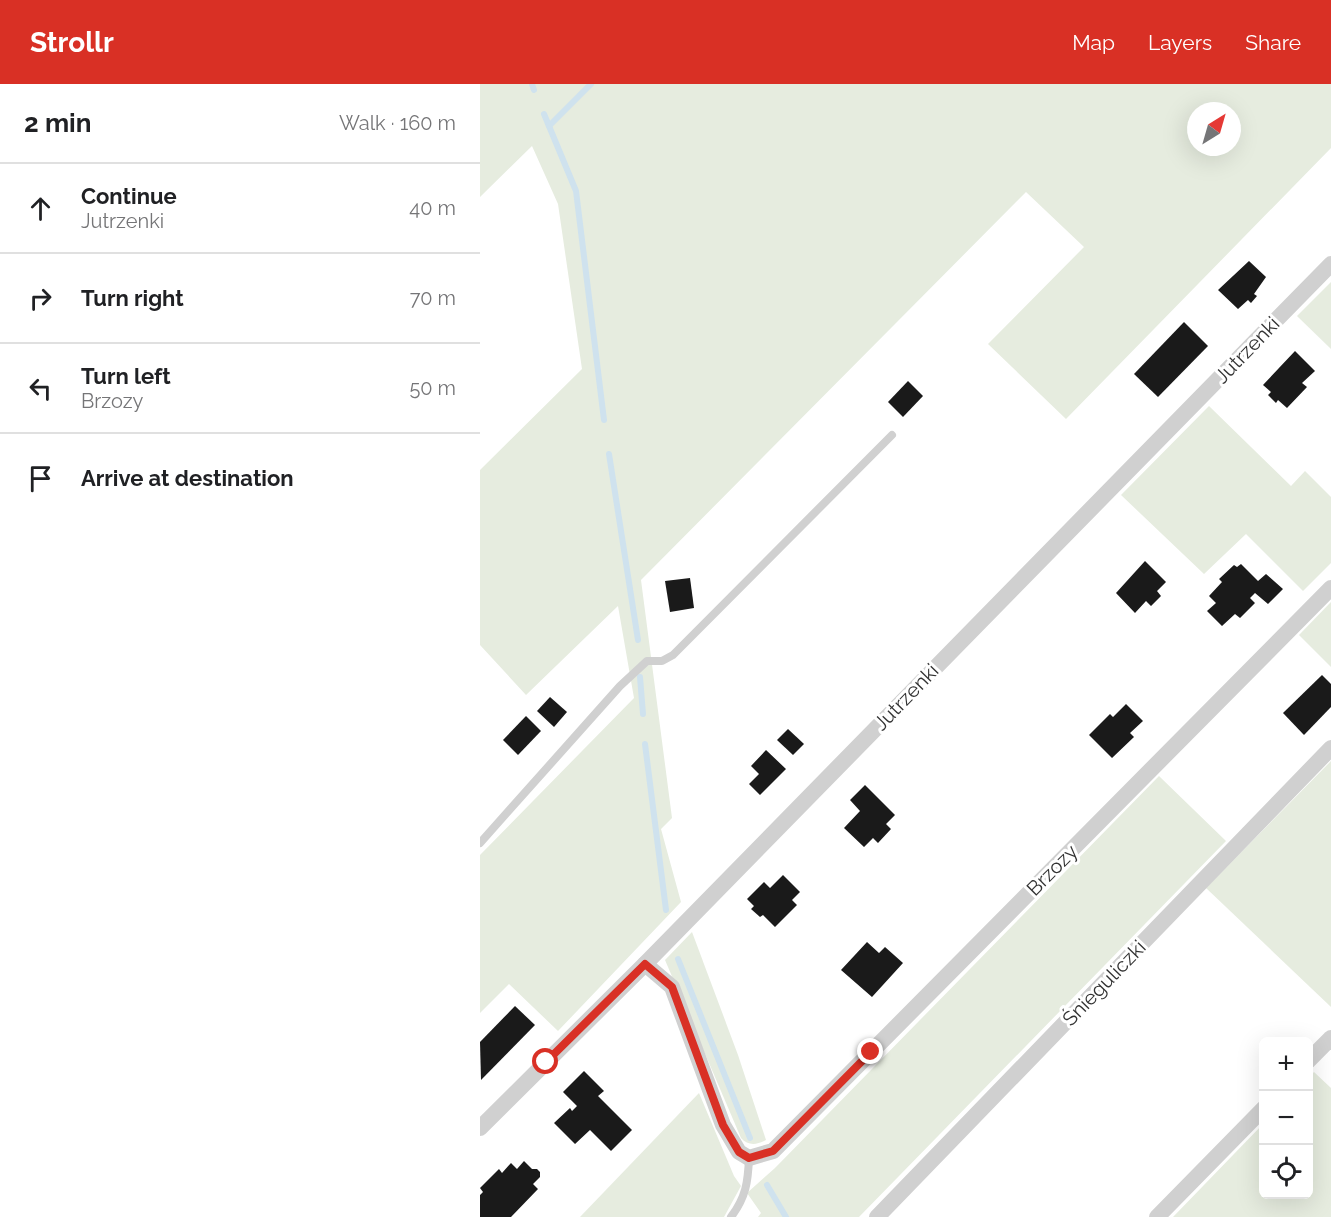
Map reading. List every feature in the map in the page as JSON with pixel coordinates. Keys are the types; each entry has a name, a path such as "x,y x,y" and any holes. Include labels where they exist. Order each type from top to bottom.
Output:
{"street":[{"name":"Jutrzenki","path":"480,1128 645,964 1331,264"},
{"name":"Brzozy","path":"749,1158 773,1151 1331,588"},
{"name":"Śnieguliczki","path":"878,1217 1331,748"},
{"path":"645,964 672,987 723,1125 739,1152 749,1158"},
{"path":"1313,1056 1331,1038"},
{"path":"1157,1217 1259,1112"}],"lane":[{"path":"480,843 620,686 647,661 662,661 673,655 892,435"},
{"path":"731,1217 743,1201 748,1180 749,1158"}],"shaded area":[{"path":"480,84 1331,84 1331,148 1066,419 988,344 1084,247 1026,192 641,580 672,818 661,829 681,902 558,1031 509,984 480,1013 480,855 634,698 618,606 526,695 480,645 480,470 582,369 558,204 532,146 480,197"},
{"path":"1331,282 1331,349 1297,316"},
{"path":"1209,406 1291,486 1305,471 1331,497 1331,563 1303,591 1246,534 1204,574 1121,495"},
{"path":"1331,602 1331,667 1299,635"},
{"path":"1331,761 1331,1007 1206,888"},
{"path":"1159,776 1226,841 859,1217 758,1217 761,1213 747,1193 775,1168"},
{"path":"692,932 738,1055 766,1140 759,1143 753,1144 741,1138 665,960"},
{"path":"1313,1073 1331,1088 1331,1217 1173,1217 1259,1128 1259,1199 1313,1199"},
{"path":"699,1093 734,1176 741,1186 724,1217 580,1217"}],"building":[{"path":"1249,261 1266,277 1254,294 1257,296 1251,303 1248,300 1238,309 1218,290"},
{"path":"1184,322 1208,346 1158,397 1134,374"},
{"path":"1295,351 1315,371 1302,383 1307,387 1287,408 1278,400 1276,403 1268,395 1271,392 1263,385"},
{"path":"908,381 923,396 903,417 888,402"},
{"path":"1145,561 1166,582 1157,591 1161,596 1151,606 1146,601 1135,613 1116,593"},
{"path":"1241,564 1258,581 1266,574 1283,589 1268,604 1255,593 1250,598 1255,603 1240,618 1235,614 1222,626 1207,611 1216,603 1209,596 1222,582 1219,579 1234,565 1237,567"},
{"path":"690,578 694,608 670,612 665,581"},
{"path":"1322,675 1331,684 1331,707 1304,735 1283,713"},
{"path":"550,697 567,712 554,727 537,711"},
{"path":"1126,704 1143,721 1130,733 1134,737 1112,758 1089,735 1110,714 1113,717"},
{"path":"526,716 541,731 518,755 503,740"},
{"path":"788,729 804,744 793,755 777,740"},
{"path":"766,750 786,769 760,795 749,784 759,774 751,766"},
{"path":"865,785 895,815 886,824 891,829 878,843 873,838 864,847 844,828 860,811 850,800"},
{"path":"783,875 800,892 792,900 797,905 775,927 763,915 760,917 751,909 754,906 747,899 764,882 770,888"},
{"path":"867,942 879,953 885,947 903,963 872,997 841,970"},
{"path":"515,1006 535,1025 481,1080 480,1042"},
{"path":"584,1071 604,1091 598,1096 632,1130 611,1151 590,1130 575,1144 554,1123 570,1108 572,1111 577,1106 563,1092"},
{"path":"524,1161 532,1169 540,1172 540,1177 533,1184 538,1189 511,1217 480,1217 480,1195 483,1192 480,1188 499,1169 502,1173 511,1163 517,1169"}],"waterway":[{"path":"532,84 534,90"},
{"path":"549,126 591,84"},
{"path":"544,114 576,191 604,420"},
{"path":"609,454 638,640"},
{"path":"640,677 643,714"},
{"path":"645,744 666,910"},
{"path":"678,959 750,1138"},
{"path":"767,1185 786,1217"}],"route":[{"path":"546,1062 645,964 672,987 723,1125 739,1152 749,1158 773,1151 871,1052"}]}
